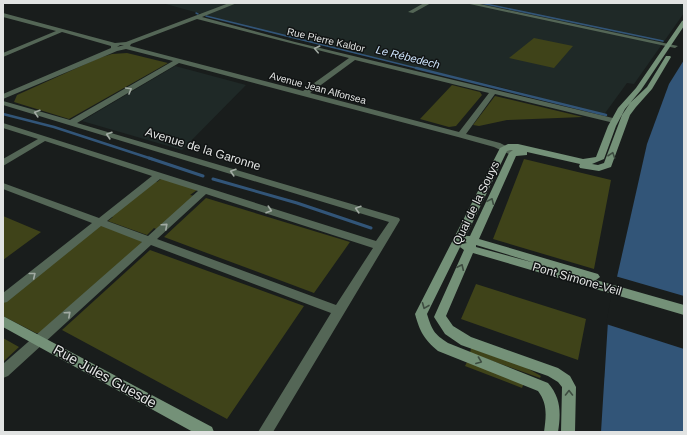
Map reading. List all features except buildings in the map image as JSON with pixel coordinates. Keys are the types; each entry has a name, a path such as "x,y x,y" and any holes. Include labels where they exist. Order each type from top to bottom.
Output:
{"main road":[{"name":"Quai de la Souys","path":"509,150 591,168 605,167 608,165 626,114 650,88 684,22"},
{"name":"Quai de la Souys","path":"550,432 552,401 549,394 543,387 443,347 431,338 425,328 422,314 446,260 458,241 497,159 509,150 518,147 584,162 596,161 602,156 614,121 625,103 639,89 684,31"},
{"name":"Quai de la Souys","path":"509,150 472,245 440,317 449,330 466,341 553,372 562,377 568,383 569,387 568,432"},
{"name":"Pont Simone-Veil","path":"458,241 684,310"},
{"name":"Pont Simone-Veil","path":"505,255 684,304"},
{"name":"Rue Jules Guesde","path":"3,321 207,432"}],"street":[{"path":"3,97 116,47 126,46 196,16 234,3"},
{"path":"411,12 428,3"},
{"path":"468,3 672,46"},
{"path":"3,15 116,47"},
{"name":"Rue Pierre Kaldor","path":"196,16 294,43 614,121"},
{"path":"3,55 61,31"},
{"name":"Avenue Jean Alfonsea","path":"126,46 461,135 509,150"},
{"path":"304,94 355,57"},
{"path":"71,123 178,61"},
{"path":"461,135 494,91"},
{"name":"Avenue de la Garonne","path":"3,103 395,220 379,246"},
{"path":"3,125 379,246 265,432"},
{"path":"3,163 45,138"},
{"path":"3,299 159,175"},
{"path":"3,186 339,311"},
{"path":"3,372 205,190"}],"shaded area":[{"path":"162,3 684,3 684,13 634,84 627,83 603,116 516,91 282,36"},
{"path":"175,66 246,85 182,150 82,121"}],"green space":[{"path":"534,38 573,46 554,68 509,58"},
{"path":"127,53 168,63 69,119 14,102 17,95 99,58 112,54"},
{"path":"452,85 480,92 482,95 456,126 449,127 420,119"},
{"path":"495,96 583,117 507,120 479,126 473,125"},
{"path":"524,159 611,180 594,269 493,239"},
{"path":"162,178 197,190 190,195 195,196 158,230 154,228 147,235 108,221 113,217 110,216 154,181 157,182"},
{"path":"206,198 350,242 314,293 164,237"},
{"path":"3,216 41,232 3,260"},
{"path":"100,226 141,240 142,243 41,333 36,333 3,316 3,301"},
{"path":"150,250 304,306 227,419 62,330"},
{"path":"476,284 586,319 578,360 461,319"},
{"path":"3,338 19,347 3,362"},
{"path":"471,348 525,367 541,376 540,378 470,353"},
{"path":"467,362 524,383 522,388 465,366"}],"water":[{"path":"684,60 684,432 601,432 608,321 612,299 647,144 669,84"}],"pier":[{"path":"615,276 684,296 684,349 606,324"}],"waterway":[{"path":"481,3 663,41"},
{"name":"Le Rébedech","path":"206,16 420,69"},
{"name":"Le Rébedech","path":"416,68 606,115"},
{"path":"3,114 54,127 152,159"},
{"path":"152,159 203,176"},
{"path":"213,179 297,203 371,228"}]}
